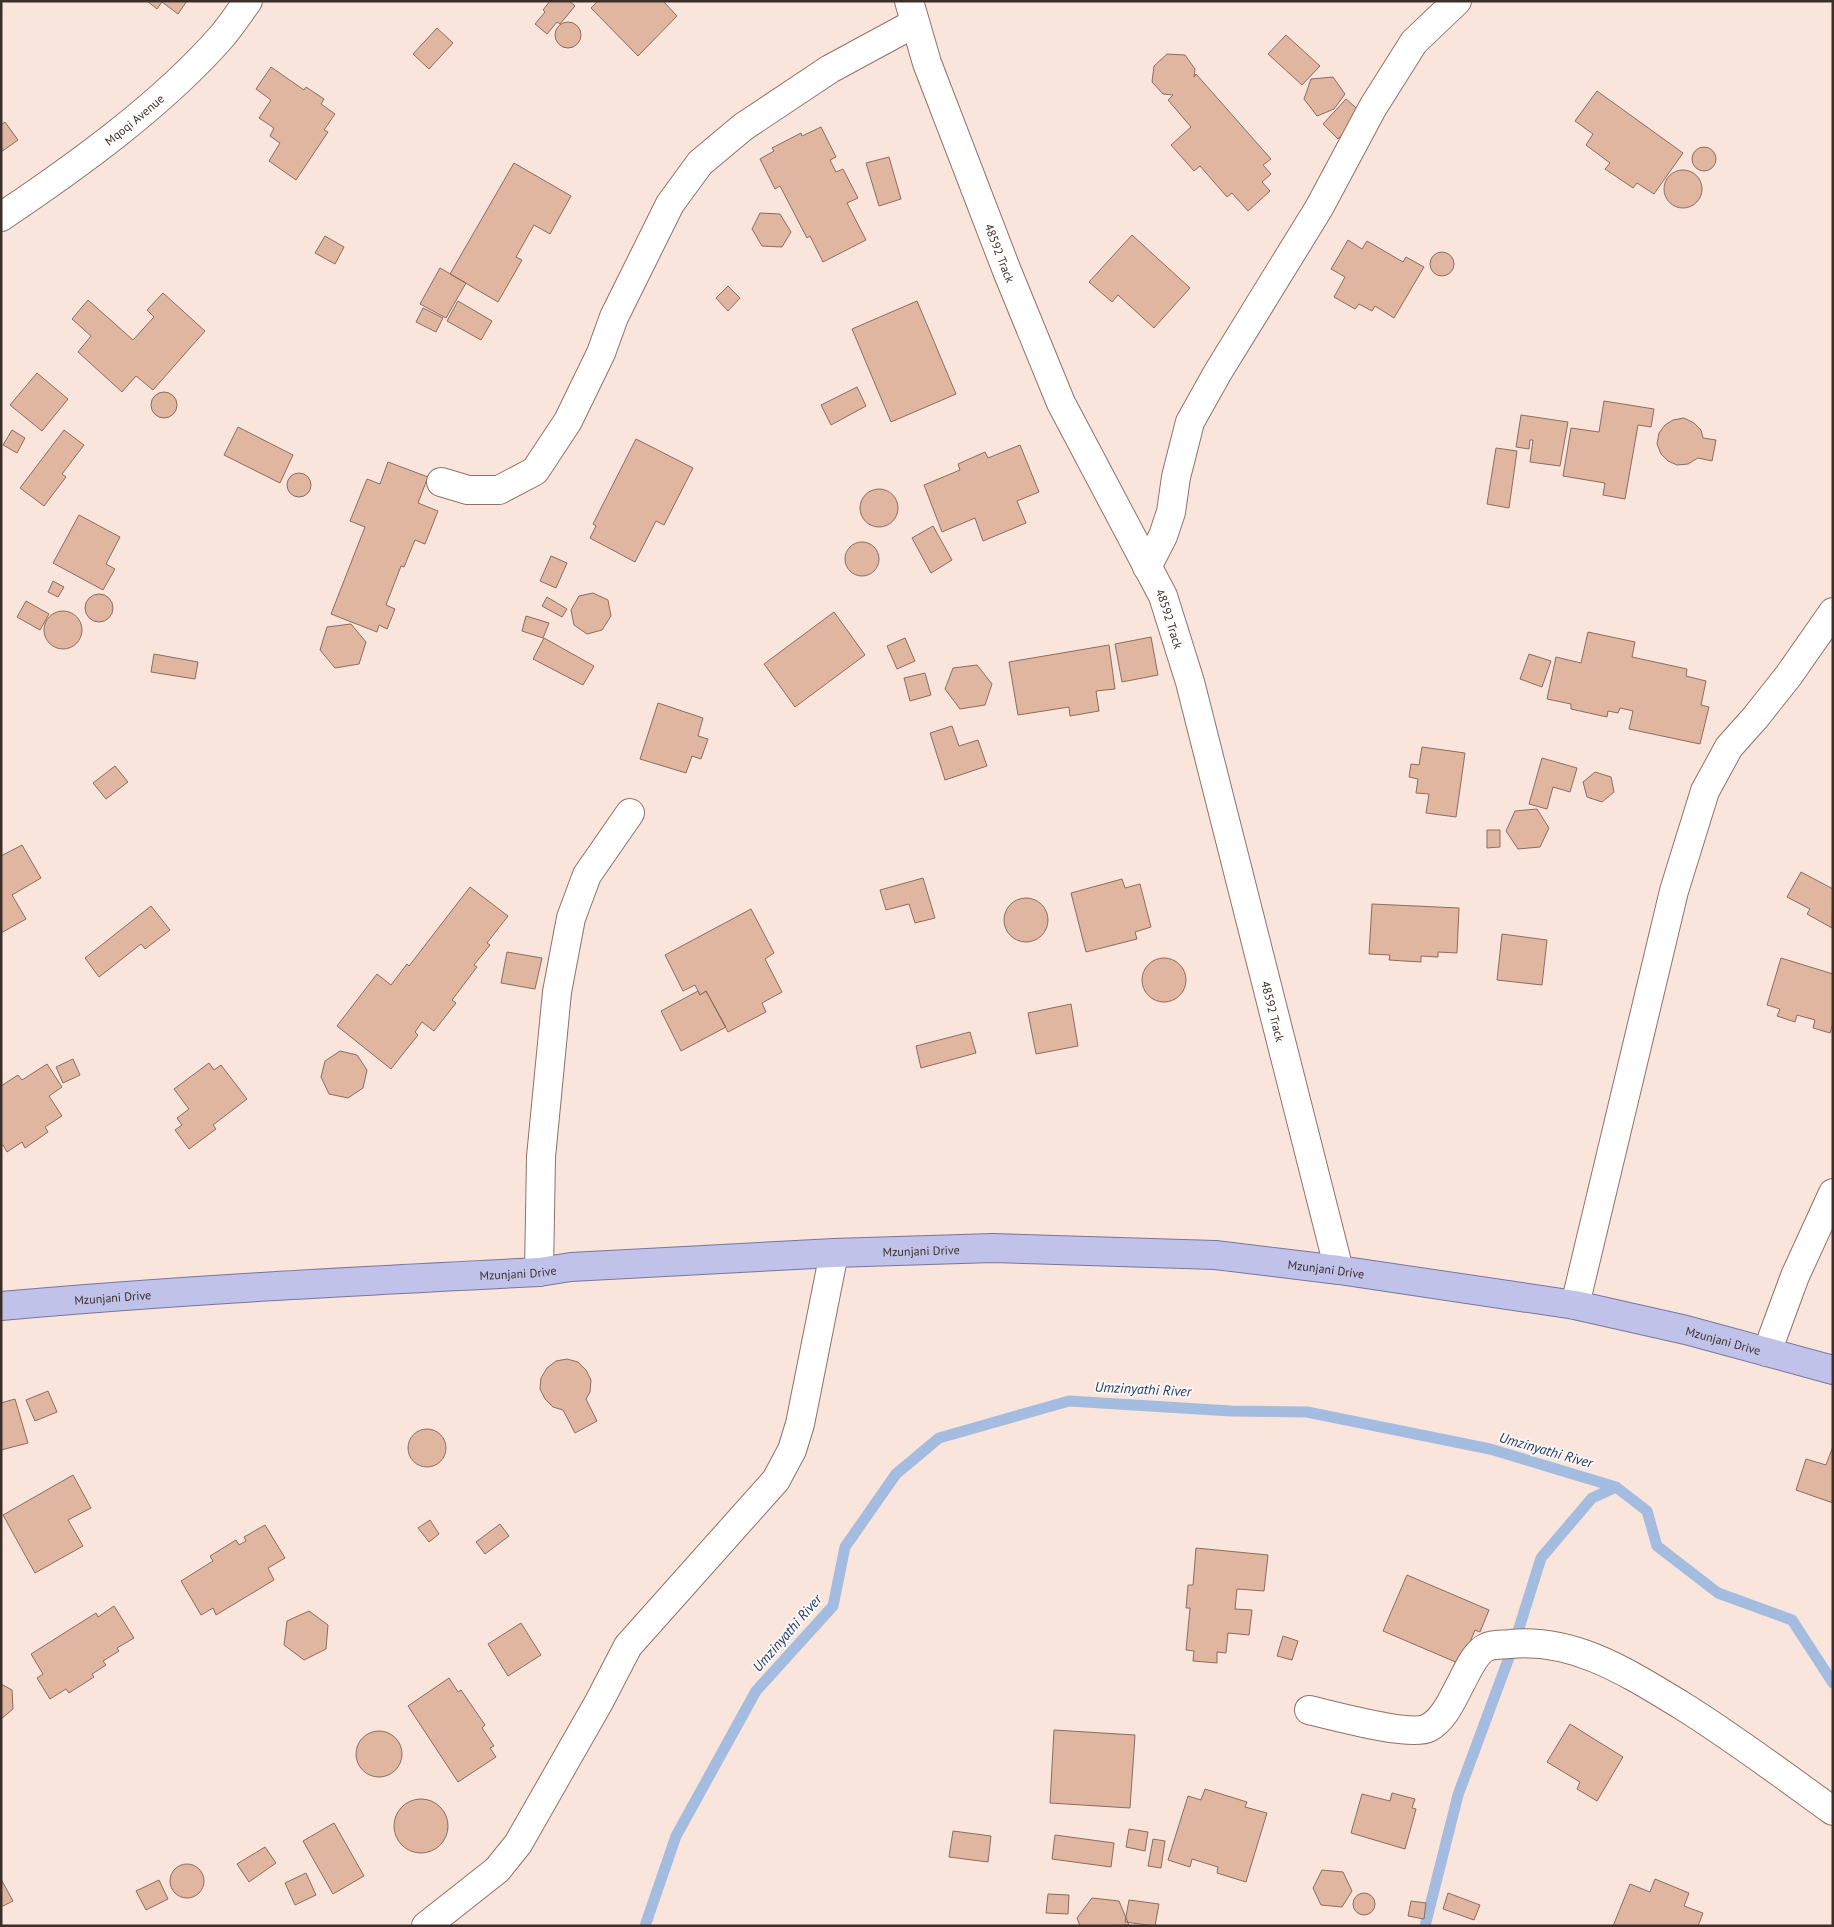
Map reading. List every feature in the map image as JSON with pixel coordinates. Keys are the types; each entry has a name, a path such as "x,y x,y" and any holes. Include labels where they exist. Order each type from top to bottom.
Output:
{"main road":[{"name":"Mzunjani Drive","path":"1,1306 112,1296 834,1253 993,1248 1114,1251 1215,1255 1339,1270 1575,1305 1686,1330 1833,1370"}],"street":[{"name":"Mqoqi Avenue","path":"1,217 56,181 172,87 223,35 248,1"},
{"path":"1147,567 1163,536 1171,512 1178,468 1190,422 1218,372 1318,208 1414,42 1457,1"},
{"path":"441,482 468,490 499,490 535,471 568,421 601,354 614,317 670,204 700,163 743,127 912,12"},
{"name":"48592 Track","path":"912,12 930,72 1007,271 1061,403 1162,596 1190,682 1339,1270"},
{"path":"1575,1305 1674,891 1705,791 1729,747 1789,675 1833,612"},
{"path":"539,1272 541,1157 557,992 572,918 587,874 630,813"},
{"path":"1767,1352 1795,1276 1833,1194"},
{"path":"426,1926 497,1870 518,1844 599,1702 628,1646 776,1480 792,1450 800,1424 834,1253"},
{"path":"1309,1710 1390,1729 1427,1729 1438,1720 1450,1704 1472,1662 1487,1647 1527,1643 1565,1648 1595,1657 1627,1672 1722,1730 1833,1811"}],"building":[{"path":"147,1 187,1 178,14 162,2 157,9"},
{"path":"550,1 569,1 575,6 560,24 557,22 547,34 535,24 545,12 543,10"},
{"path":"598,1 663,1 677,16 638,56 591,8"},
{"path":"568,22 577,26 581,35 577,44 568,48 559,44 555,35 559,26"},
{"path":"437,28 453,43 429,69 413,54"},
{"path":"1286,35 1320,66 1302,85 1268,54"},
{"path":"1167,54 1185,55 1195,69 1194,77 1196,74 1271,159 1263,165 1271,174 1262,182 1270,191 1248,211 1232,193 1227,197 1200,166 1194,171 1171,145 1191,127 1168,100 1173,95 1163,94 1152,82 1154,66"},
{"path":"271,67 304,90 306,87 324,99 321,104 335,114 324,130 328,132 296,180 269,161 280,143 270,136 274,128 259,118 271,100 256,89"},
{"path":"1333,77 1345,94 1334,109 1317,116 1304,99 1311,79"},
{"path":"1597,91 1683,153 1654,194 1637,183 1633,188 1605,169 1610,163 1586,145 1593,134 1575,121"},
{"path":"1346,99 1362,113 1338,139 1323,124"},
{"path":"5,122 18,140 1,152 1,125"},
{"path":"821,127 836,157 830,160 836,172 843,169 858,198 847,203 866,240 823,262 810,236 807,238 780,186 775,189 760,159 774,151 772,148 801,133 802,136"},
{"path":"1704,147 1709,148 1715,154 1715,164 1709,170 1704,171 1699,170 1693,164 1692,159 1693,154 1699,148"},
{"path":"889,157 901,199 879,206 866,163"},
{"path":"514,163 571,196 550,234 534,225 516,257 522,260 498,302 450,274"},
{"path":"1683,170 1696,176 1702,189 1696,202 1683,208 1670,202 1664,189 1670,176"},
{"path":"760,213 780,214 791,232 782,247 762,246 752,229"},
{"path":"1132,235 1190,288 1154,328 1118,295 1112,302 1089,282"},
{"path":"325,236 344,247 335,264 315,253"},
{"path":"1348,240 1362,249 1367,241 1403,262 1406,257 1424,267 1394,318 1375,306 1372,311 1359,304 1355,309 1334,297 1345,277 1331,269"},
{"path":"1442,252 1450,256 1454,264 1450,272 1442,276 1434,272 1430,264 1434,256"},
{"path":"440,268 466,283 446,318 420,304"},
{"path":"728,286 740,298 728,311 716,298"},
{"path":"163,293 205,331 153,390 136,376 122,392 78,352 91,336 72,319 88,300 133,340 154,317 147,310"},
{"path":"458,301 492,321 481,340 447,321"},
{"path":"917,301 956,394 891,422 852,329"},
{"path":"423,308 443,318 436,332 416,322"},
{"path":"37,373 68,399 42,431 10,405"},
{"path":"857,387 866,406 831,425 821,405"},
{"path":"164,392 173,396 177,405 173,414 164,418 155,414 151,405 155,396"},
{"path":"1604,401 1654,409 1651,427 1638,425 1625,499 1603,495 1605,483 1563,476 1571,428 1599,432"},
{"path":"1521,415 1568,422 1560,466 1530,462 1533,440 1530,440 1529,449 1516,447"},
{"path":"1684,418 1694,423 1701,430 1703,438 1716,440 1712,461 1698,458 1688,464 1677,465 1668,461 1661,454 1657,444 1659,433 1665,425 1673,420"},
{"path":"238,427 293,455 280,483 224,455"},
{"path":"12,430 25,438 17,453 3,445"},
{"path":"64,430 84,445 62,474 66,477 44,506 20,488"},
{"path":"636,439 693,468 664,525 656,521 635,562 590,538 596,526 593,524"},
{"path":"1020,445 1039,492 1017,501 1026,523 983,541 975,518 942,532 924,485 960,470 958,464 985,452 988,458"},
{"path":"1496,448 1517,451 1509,508 1487,504"},
{"path":"388,462 428,477 418,503 438,511 425,544 415,540 404,567 401,566 386,605 395,609 387,629 379,625 377,632 331,614 365,527 350,521 367,479 380,484"},
{"path":"299,473 304,474 310,480 310,490 304,496 299,497 294,496 288,490 287,485 288,480 294,474"},
{"path":"879,489 892,495 898,508 892,521 879,527 866,521 860,508 866,495"},
{"path":"79,515 120,537 106,564 115,569 103,590 53,563"},
{"path":"933,526 952,560 931,573 912,538"},
{"path":"862,542 869,543 874,547 878,552 878,566 874,571 869,575 862,576 855,575 850,571 846,566 845,559 846,552 850,547 855,543"},
{"path":"551,556 567,563 556,588 540,581"},
{"path":"53,581 64,587 58,597 48,592"},
{"path":"593,593 608,600 611,616 602,630 587,634 574,625 571,610 579,596"},
{"path":"99,594 109,598 113,608 109,618 99,622 89,618 85,608 89,598"},
{"path":"547,597 567,609 562,617 542,606"},
{"path":"26,601 49,614 40,630 17,617"},
{"path":"63,611 76,617 82,630 76,643 63,649 50,643 44,630 50,617"},
{"path":"834,612 865,655 795,707 764,664"},
{"path":"526,616 549,623 543,638 522,631"},
{"path":"351,624 366,642 359,664 335,668 320,650 327,627"},
{"path":"1588,632 1635,642 1632,657 1687,669 1686,676 1706,681 1701,705 1709,707 1700,744 1629,729 1633,711 1620,708 1618,713 1608,711 1607,717 1571,709 1571,704 1547,699 1556,657 1581,663"},
{"path":"1151,637 1158,675 1122,682 1115,644"},
{"path":"544,638 594,666 583,685 533,659"},
{"path":"905,638 915,661 897,669 887,646"},
{"path":"1109,645 1115,689 1096,691 1099,711 1070,716 1069,707 1018,715 1009,662"},
{"path":"154,654 198,662 195,679 151,672"},
{"path":"1529,654 1551,661 1542,687 1520,679"},
{"path":"977,665 992,684 985,705 960,709 945,689 953,668"},
{"path":"925,673 931,695 910,701 904,678"},
{"path":"658,703 703,718 698,736 708,739 701,759 692,756 686,773 640,759"},
{"path":"952,726 959,746 978,740 987,766 945,780 930,733"},
{"path":"1422,747 1465,753 1456,817 1426,813 1429,794 1416,793 1418,779 1409,777 1411,764 1419,765"},
{"path":"1542,758 1577,768 1570,792 1553,787 1547,809 1529,804"},
{"path":"115,766 128,782 106,799 93,783"},
{"path":"1595,772 1611,777 1614,792 1602,802 1587,797 1583,782"},
{"path":"1537,809 1549,828 1540,847 1518,849 1506,831 1515,811"},
{"path":"1487,830 1500,830 1500,847 1487,848"},
{"path":"22,845 41,878 12,895 26,919 1,933 1,856"},
{"path":"1801,872 1833,889 1832,928 1807,914 1810,909 1787,897"},
{"path":"923,878 935,918 915,923 909,904 886,910 880,890"},
{"path":"1122,879 1125,888 1140,884 1151,927 1135,932 1137,939 1086,952 1071,893"},
{"path":"470,887 508,916 487,943 490,945 474,965 477,967 452,1000 456,1003 434,1031 422,1022 415,1032 418,1035 391,1069 337,1026 377,974 391,985 407,964 409,966"},
{"path":"1026,898 1038,902 1044,908 1048,920 1044,932 1038,938 1026,942 1014,938 1008,932 1004,920 1008,908 1014,902"},
{"path":"1372,904 1459,908 1457,953 1438,952 1438,957 1421,956 1421,962 1389,960 1390,955 1369,954"},
{"path":"151,906 170,930 145,949 141,944 99,977 85,958"},
{"path":"751,909 774,953 765,959 782,992 762,1003 766,1012 728,1032 706,991 700,995 695,985 683,991 665,955"},
{"path":"1502,934 1547,940 1542,985 1497,980"},
{"path":"507,952 542,958 535,989 501,983"},
{"path":"1168,958 1180,964 1185,971 1185,989 1180,996 1173,1001 1160,1002 1152,999 1145,992 1142,976 1145,968 1152,961"},
{"path":"1781,958 1833,974 1833,1023 1830,1033 1813,1028 1815,1020 1797,1015 1795,1022 1777,1016 1780,1009 1767,1005"},
{"path":"698,991 700,995 706,991 726,1027 681,1051 661,1011"},
{"path":"1071,1004 1078,1046 1036,1054 1028,1013"},
{"path":"970,1032 976,1053 921,1068 916,1046"},
{"path":"340,1051 357,1055 367,1070 363,1088 348,1098 329,1094 321,1077 325,1061"},
{"path":"73,1059 80,1075 63,1083 56,1067"},
{"path":"209,1063 214,1070 221,1065 247,1099 213,1125 216,1129 189,1149 175,1130 182,1125 177,1118 189,1109 174,1089"},
{"path":"47,1064 62,1087 49,1096 62,1116 45,1127 48,1132 25,1148 22,1142 7,1152 3,1145 1,1146 1,1086 18,1075 22,1080"},
{"path":"567,1359 578,1362 586,1370 591,1380 590,1392 586,1399 597,1421 575,1433 563,1410 553,1407 545,1399 540,1389 541,1378 547,1368 556,1361"},
{"path":"48,1391 57,1412 35,1421 26,1400"},
{"path":"15,1399 28,1443 1,1450 1,1403"},
{"path":"427,1429 440,1435 446,1448 440,1461 427,1467 414,1461 408,1448 414,1435"},
{"path":"1833,1446 1833,1503 1796,1490 1806,1459 1826,1465"},
{"path":"73,1475 91,1508 68,1520 83,1546 35,1573 3,1515"},
{"path":"430,1520 439,1534 429,1542 418,1528"},
{"path":"500,1524 509,1536 485,1554 476,1542"},
{"path":"265,1525 285,1558 268,1568 274,1580 216,1615 213,1608 201,1615 181,1581 213,1561 210,1556 236,1540 239,1545 246,1541 244,1537"},
{"path":"1196,1548 1268,1555 1264,1591 1237,1589 1235,1609 1252,1610 1249,1635 1228,1633 1226,1653 1217,1652 1217,1663 1193,1661 1194,1651 1186,1650 1190,1608 1186,1608 1188,1585 1193,1585"},
{"path":"1407,1575 1489,1610 1480,1632 1475,1630 1470,1642 1475,1644 1465,1666 1383,1631"},
{"path":"114,1606 134,1638 117,1648 119,1651 103,1661 106,1665 92,1674 94,1677 69,1693 66,1689 50,1699 37,1678 43,1674 31,1654 96,1613 98,1617"},
{"path":"309,1611 328,1625 326,1649 304,1660 284,1645 287,1621"},
{"path":"521,1623 541,1655 508,1676 488,1644"},
{"path":"1283,1636 1298,1641 1292,1660 1277,1656"},
{"path":"449,1678 458,1692 461,1690 485,1725 482,1728 494,1746 490,1748 496,1757 458,1782 408,1706"},
{"path":"1,1684 12,1690 13,1709 1,1719"},
{"path":"1570,1724 1623,1757 1597,1801 1577,1789 1580,1782 1547,1762"},
{"path":"1054,1730 1135,1735 1130,1808 1050,1803"},
{"path":"379,1731 392,1735 398,1741 402,1754 398,1767 392,1773 379,1777 366,1773 360,1767 356,1754 360,1741 366,1735"},
{"path":"1205,1789 1247,1802 1245,1807 1267,1813 1246,1882 1217,1873 1218,1867 1192,1859 1190,1867 1168,1860 1188,1796 1201,1800"},
{"path":"1392,1793 1415,1799 1412,1808 1416,1809 1405,1849 1351,1833 1362,1794 1390,1801"},
{"path":"416,1799 426,1799 436,1803 444,1811 448,1826 444,1841 436,1849 426,1853 416,1853 406,1849 398,1841 394,1831 394,1821 398,1811 406,1803"},
{"path":"334,1823 364,1876 333,1894 303,1841"},
{"path":"1129,1829 1148,1832 1145,1851 1126,1847"},
{"path":"953,1831 991,1836 988,1862 949,1857"},
{"path":"1055,1835 1114,1843 1111,1867 1052,1859"},
{"path":"1153,1839 1165,1841 1161,1868 1148,1866"},
{"path":"265,1847 276,1863 249,1882 237,1864"},
{"path":"187,1864 199,1869 204,1881 199,1893 187,1898 175,1893 170,1881 175,1869"},
{"path":"1322,1870 1343,1872 1352,1891 1342,1907 1321,1905 1313,1888"},
{"path":"306,1873 316,1895 295,1905 285,1883"},
{"path":"1,1879 13,1901 1,1907"},
{"path":"1655,1879 1689,1893 1684,1906 1703,1913 1698,1926 1613,1926 1630,1884 1650,1892"},
{"path":"159,1880 168,1899 146,1910 136,1891"},
{"path":"1364,1893 1372,1896 1375,1904 1372,1912 1364,1915 1356,1912 1353,1904 1356,1896"},
{"path":"1448,1893 1480,1905 1474,1920 1443,1909"},
{"path":"1048,1894 1069,1895 1068,1914 1046,1913"},
{"path":"1092,1898 1119,1901 1129,1925 1080,1926 1077,1918"},
{"path":"1129,1900 1159,1904 1155,1926 1125,1922"},
{"path":"1411,1901 1426,1903 1424,1919 1408,1916"}],"waterway":[{"name":"Umzinyathi River","path":"645,1926 676,1836 756,1691 833,1606 845,1547 896,1474 939,1438 1069,1401 1231,1411 1307,1412 1490,1449 1616,1487 1647,1511 1657,1546 1718,1593 1792,1620 1833,1683"},
{"path":"1425,1926 1458,1795 1514,1644 1541,1558 1592,1498 1616,1487"}]}
